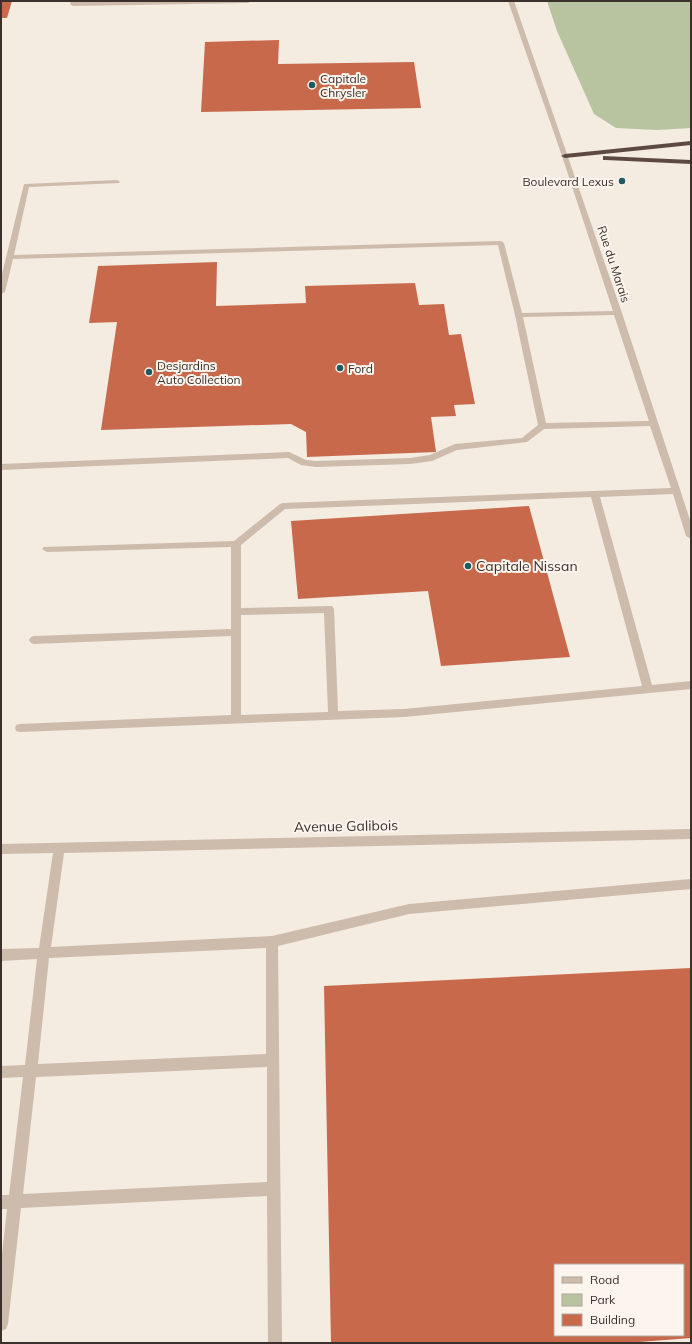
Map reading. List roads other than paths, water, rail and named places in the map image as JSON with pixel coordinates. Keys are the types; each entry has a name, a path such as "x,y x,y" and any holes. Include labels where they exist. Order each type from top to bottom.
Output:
{"highway":[{"path":"565,156 691,143"},
{"path":"565,156 691,162"}],"street":[{"path":"74,1 73,4 248,1"},
{"name":"Rue du Marais","path":"511,1 618,313 691,536"},
{"path":"1,292 4,272 10,257 26,185 117,182"},
{"path":"10,257 500,243 519,315 542,426"},
{"path":"519,315 618,313"},
{"path":"1,468 289,455 304,463 316,464 410,461 432,458 455,447 524,440 542,426 654,423"},
{"path":"47,549 236,544 283,506 676,491"},
{"path":"595,494 648,689"},
{"path":"236,544 236,720"},
{"path":"236,612 329,609 333,716"},
{"path":"34,640 236,632"},
{"path":"20,728 404,713 691,685"},
{"name":"Avenue Galibois","path":"1,849 691,834"},
{"path":"1,1324 44,953 59,847"},
{"path":"1,955 272,942 409,909 691,884"},
{"path":"272,942 275,1343"},
{"path":"1,1072 273,1060"},
{"path":"1,1202 274,1189"}],"place":[{"name":"Capitale Chrysler","path":"312,85"},
{"name":"Boulevard Lexus","path":"622,181"},
{"name":"Ford","path":"340,368"},
{"name":"Desjardins Auto Collection","path":"149,372"},
{"name":"Capitale Nissan","path":"468,566"}]}
